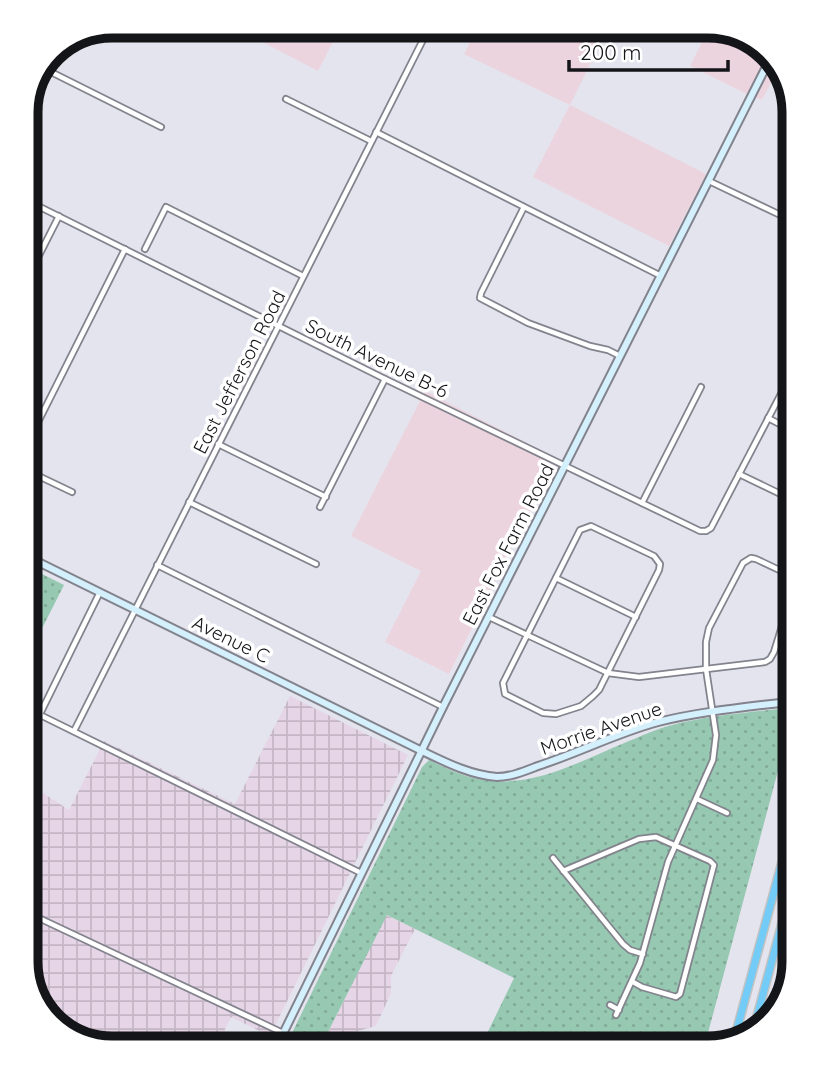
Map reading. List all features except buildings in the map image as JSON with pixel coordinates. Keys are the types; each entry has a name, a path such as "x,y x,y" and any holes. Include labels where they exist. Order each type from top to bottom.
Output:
{"highway":[{"path":"737,1029 782,862"},
{"path":"757,1017 782,923"}],"main road":[{"name":"East Fox Farm Road","path":"282,1036 443,707 766,67"},
{"name":"Avenue C","path":"38,562 422,751"},
{"name":"Morrie Avenue","path":"422,751 464,770 497,776 510,775 657,722 782,703"}],"street":[{"name":"East Jefferson Road","path":"75,731 134,609 424,39"},
{"path":"51,72 160,127"},
{"path":"286,99 371,141"},
{"path":"376,132 660,276"},
{"path":"709,181 782,216"},
{"name":"South Avenue B-6","path":"39,206 385,379 700,531 710,528 739,474"},
{"path":"145,249 166,206 303,276"},
{"path":"524,207 480,298 528,323 620,356"},
{"path":"39,256 60,216"},
{"path":"39,421 125,249"},
{"path":"320,507 385,379"},
{"path":"642,503 701,387"},
{"path":"782,392 739,474 782,495"},
{"path":"768,418 782,425"},
{"path":"218,444 326,497"},
{"path":"39,476 72,492"},
{"path":"189,502 316,564"},
{"path":"591,526 654,556 660,564 599,690 581,706 555,715 543,713 505,694 503,683 556,578 580,530 591,526"},
{"path":"610,1005 617,1013 633,982 667,866 713,760 716,735 706,669 709,628 743,563 751,558 756,559 782,574"},
{"path":"157,565 443,707"},
{"path":"556,578 636,617"},
{"path":"100,592 39,714 361,873"},
{"path":"489,617 608,673 639,677 765,662 775,652 782,626"},
{"path":"697,799 727,813"},
{"path":"563,871 646,837 656,837 676,845 710,861 715,867 680,994 676,997 633,982"},
{"path":"553,858 623,944 630,950 643,954"},
{"path":"38,918 283,1033"}],"shaded area":[{"path":"255,38 335,38 318,71"},
{"path":"472,39 603,39 570,105 464,54"},
{"path":"704,39 723,40 745,48 761,60 773,78 762,100 690,66"},
{"path":"570,105 706,174 669,246 533,177"},
{"path":"425,391 557,458 449,674 385,642 421,571 351,536"},
{"path":"290,696 408,755 270,1036 231,1017 222,1036 113,1036 80,1028 64,1017 46,994 39,971 38,790 69,810 104,741 235,804"},
{"path":"386,915 415,929 391,976 391,993 376,1026 347,1036 326,1036"}],"green space":[{"path":"38,572 64,585 38,636"},
{"path":"782,709 782,756 707,1036 486,1036 514,978 387,915 326,1036 291,1035 422,767 429,760 477,779 520,780 555,772 647,733 718,716"}]}
